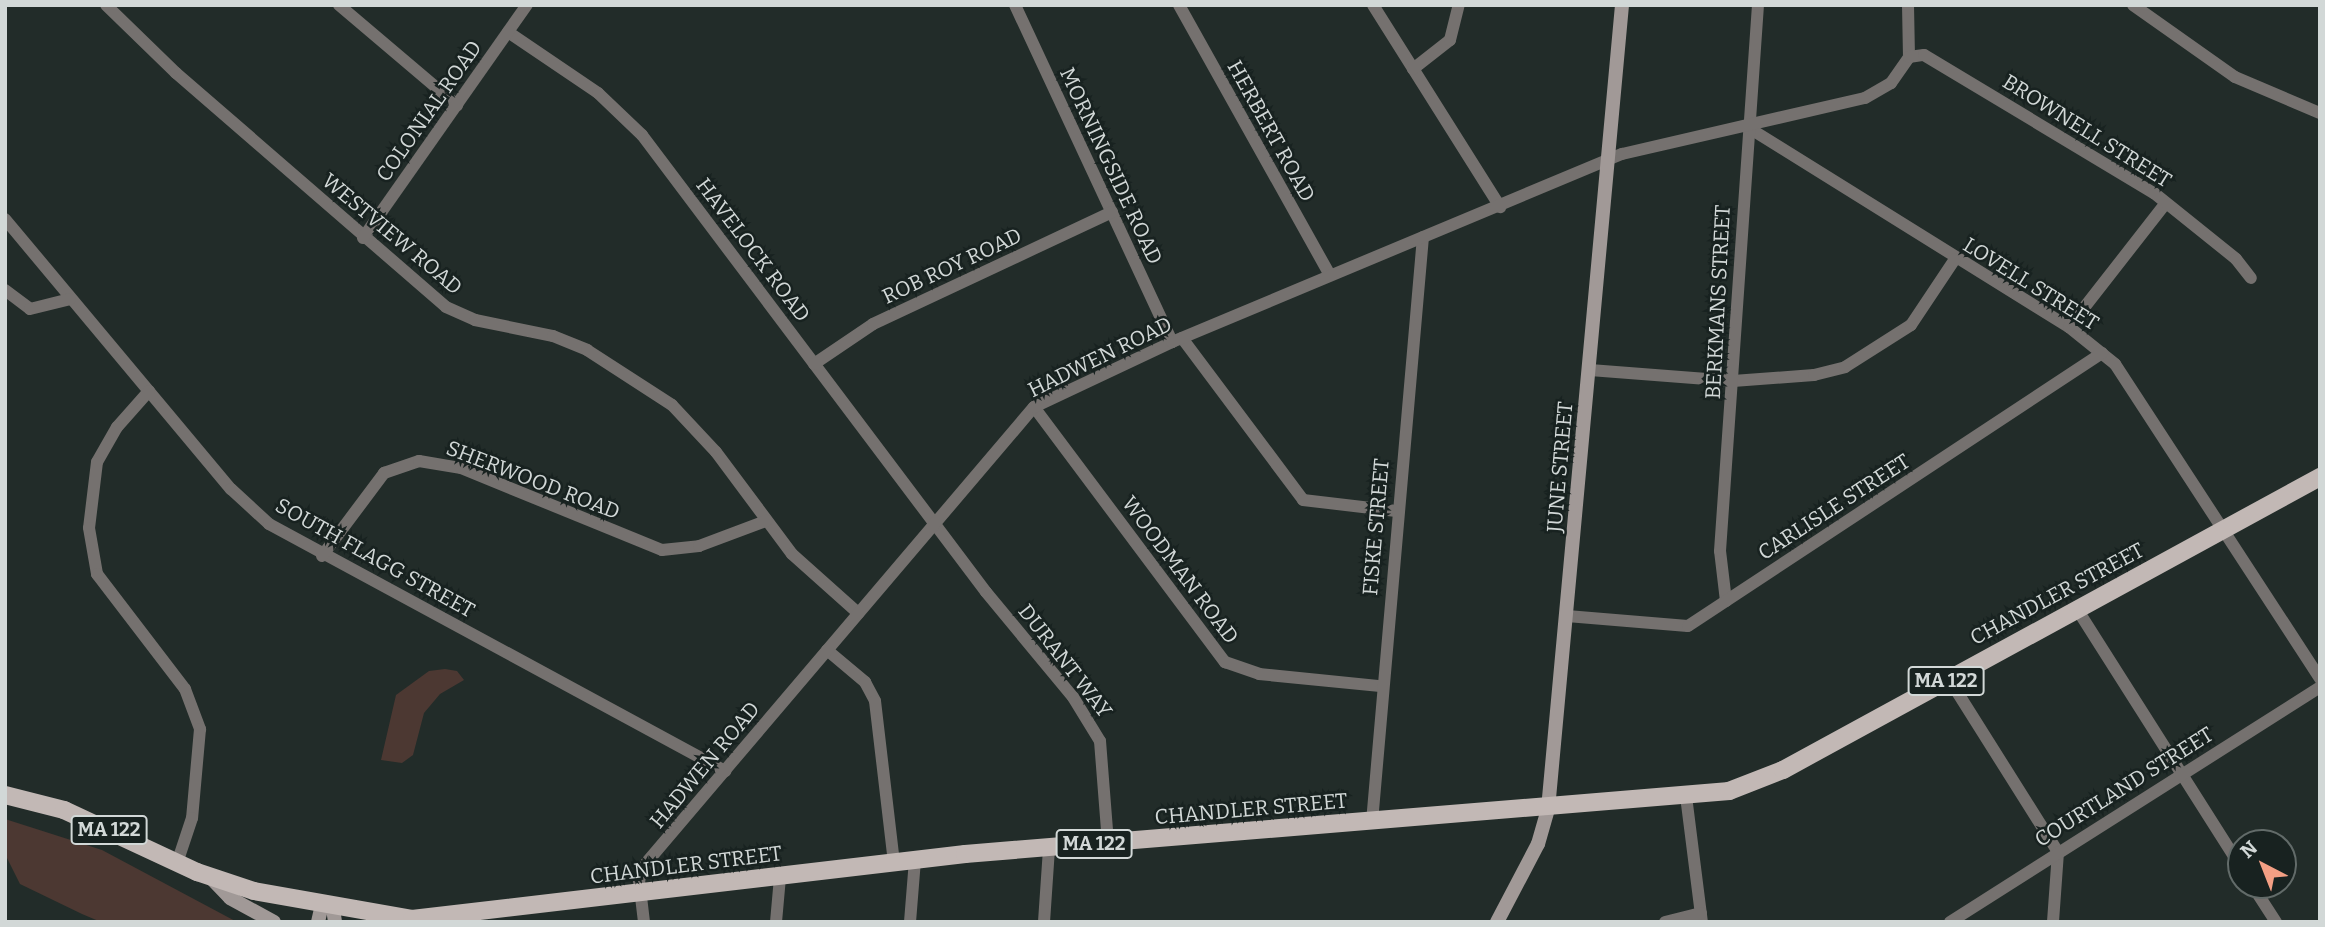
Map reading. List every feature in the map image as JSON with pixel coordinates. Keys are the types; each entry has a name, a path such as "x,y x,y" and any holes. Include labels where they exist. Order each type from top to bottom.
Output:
{"main road":[{"name":"CHANDLER STREET","path":"7,791 64,810 209,876 327,914 442,917 915,860 1686,796 1754,785 2320,477"}],"street":[{"name":"WESTVIEW ROAD","path":"106,5 363,238 459,314 553,337 638,378 692,423 797,559 858,613"},
{"path":"339,5 457,105"},
{"name":"COLONIAL ROAD","path":"363,238 527,5"},
{"name":"MORNINGSIDE ROAD","path":"1014,5 1112,212 1177,340 1303,500 1396,511"},
{"name":"HERBERT ROAD","path":"1179,5 1329,275"},
{"path":"1373,5 1500,207"},
{"path":"1413,69 1450,40 1459,5"},
{"name":"JUNE STREET","path":"1497,922 1538,844 1548,809 1622,5"},
{"name":"BERKMANS STREET","path":"1726,601 1720,551 1758,5"},
{"path":"1608,162 1875,94 1909,57 1908,5"},
{"path":"2133,5 2235,77 2320,113"},
{"name":"HAVELOCK ROAD","path":"508,32 629,121 935,524"},
{"name":"BROWNELL STREET","path":"1909,57 1934,58 2166,203 2236,259 2251,278"},
{"name":"LOVELL STREET","path":"1749,128 1955,260 2069,327 2102,353 2134,388 2320,678"},
{"name":"HADWEN ROAD","path":"644,922 640,875 648,862 1034,407 1177,340 1329,275 1608,162"},
{"path":"2069,327 2166,203"},
{"name":"ROB ROY ROAD","path":"814,363 873,324 1112,212"},
{"name":"SOUTH FLAGG STREET","path":"5,219 250,509 322,556 725,771"},
{"name":"FISKE STREET","path":"1372,822 1380,686 1423,237"},
{"path":"1590,370 1733,381 1814,375 1870,356 1911,326 1955,260"},
{"path":"5,290 30,309 70,299"},
{"name":"CARLISLE STREET","path":"1567,617 1688,626 2102,353"},
{"path":"149,391 117,427 97,462 89,528 97,574 185,689 200,729 192,818 177,863"},
{"name":"WOODMAN ROAD","path":"1034,407 1225,662 1259,674 1380,686"},
{"name":"SHERWOOD ROAD","path":"322,556 384,473 419,461 461,468 662,550 699,547 766,521"},
{"name":"DURANT WAY","path":"935,524 1094,727 1103,759 1108,843"},
{"path":"2077,610 2227,845"},
{"path":"827,650 864,682 875,701 894,863"},
{"path":"1949,679 2059,852 2053,922"},
{"name":"COURTLAND STREET","path":"1950,922 2320,687"},
{"path":"1665,922 1701,917 1686,796"},
{"path":"1044,922 1049,848"},
{"path":"910,922 915,860"},
{"path":"209,876 230,898 274,922"},
{"path":"776,922 780,877"},
{"path":"2261,899 2276,922"}],"shaded area":[{"path":"429,671 457,671 464,680 440,694 424,713 413,755 402,763 381,760 396,695"},
{"path":"5,819 102,850 237,922 101,922 82,914 20,884 5,854"}]}
